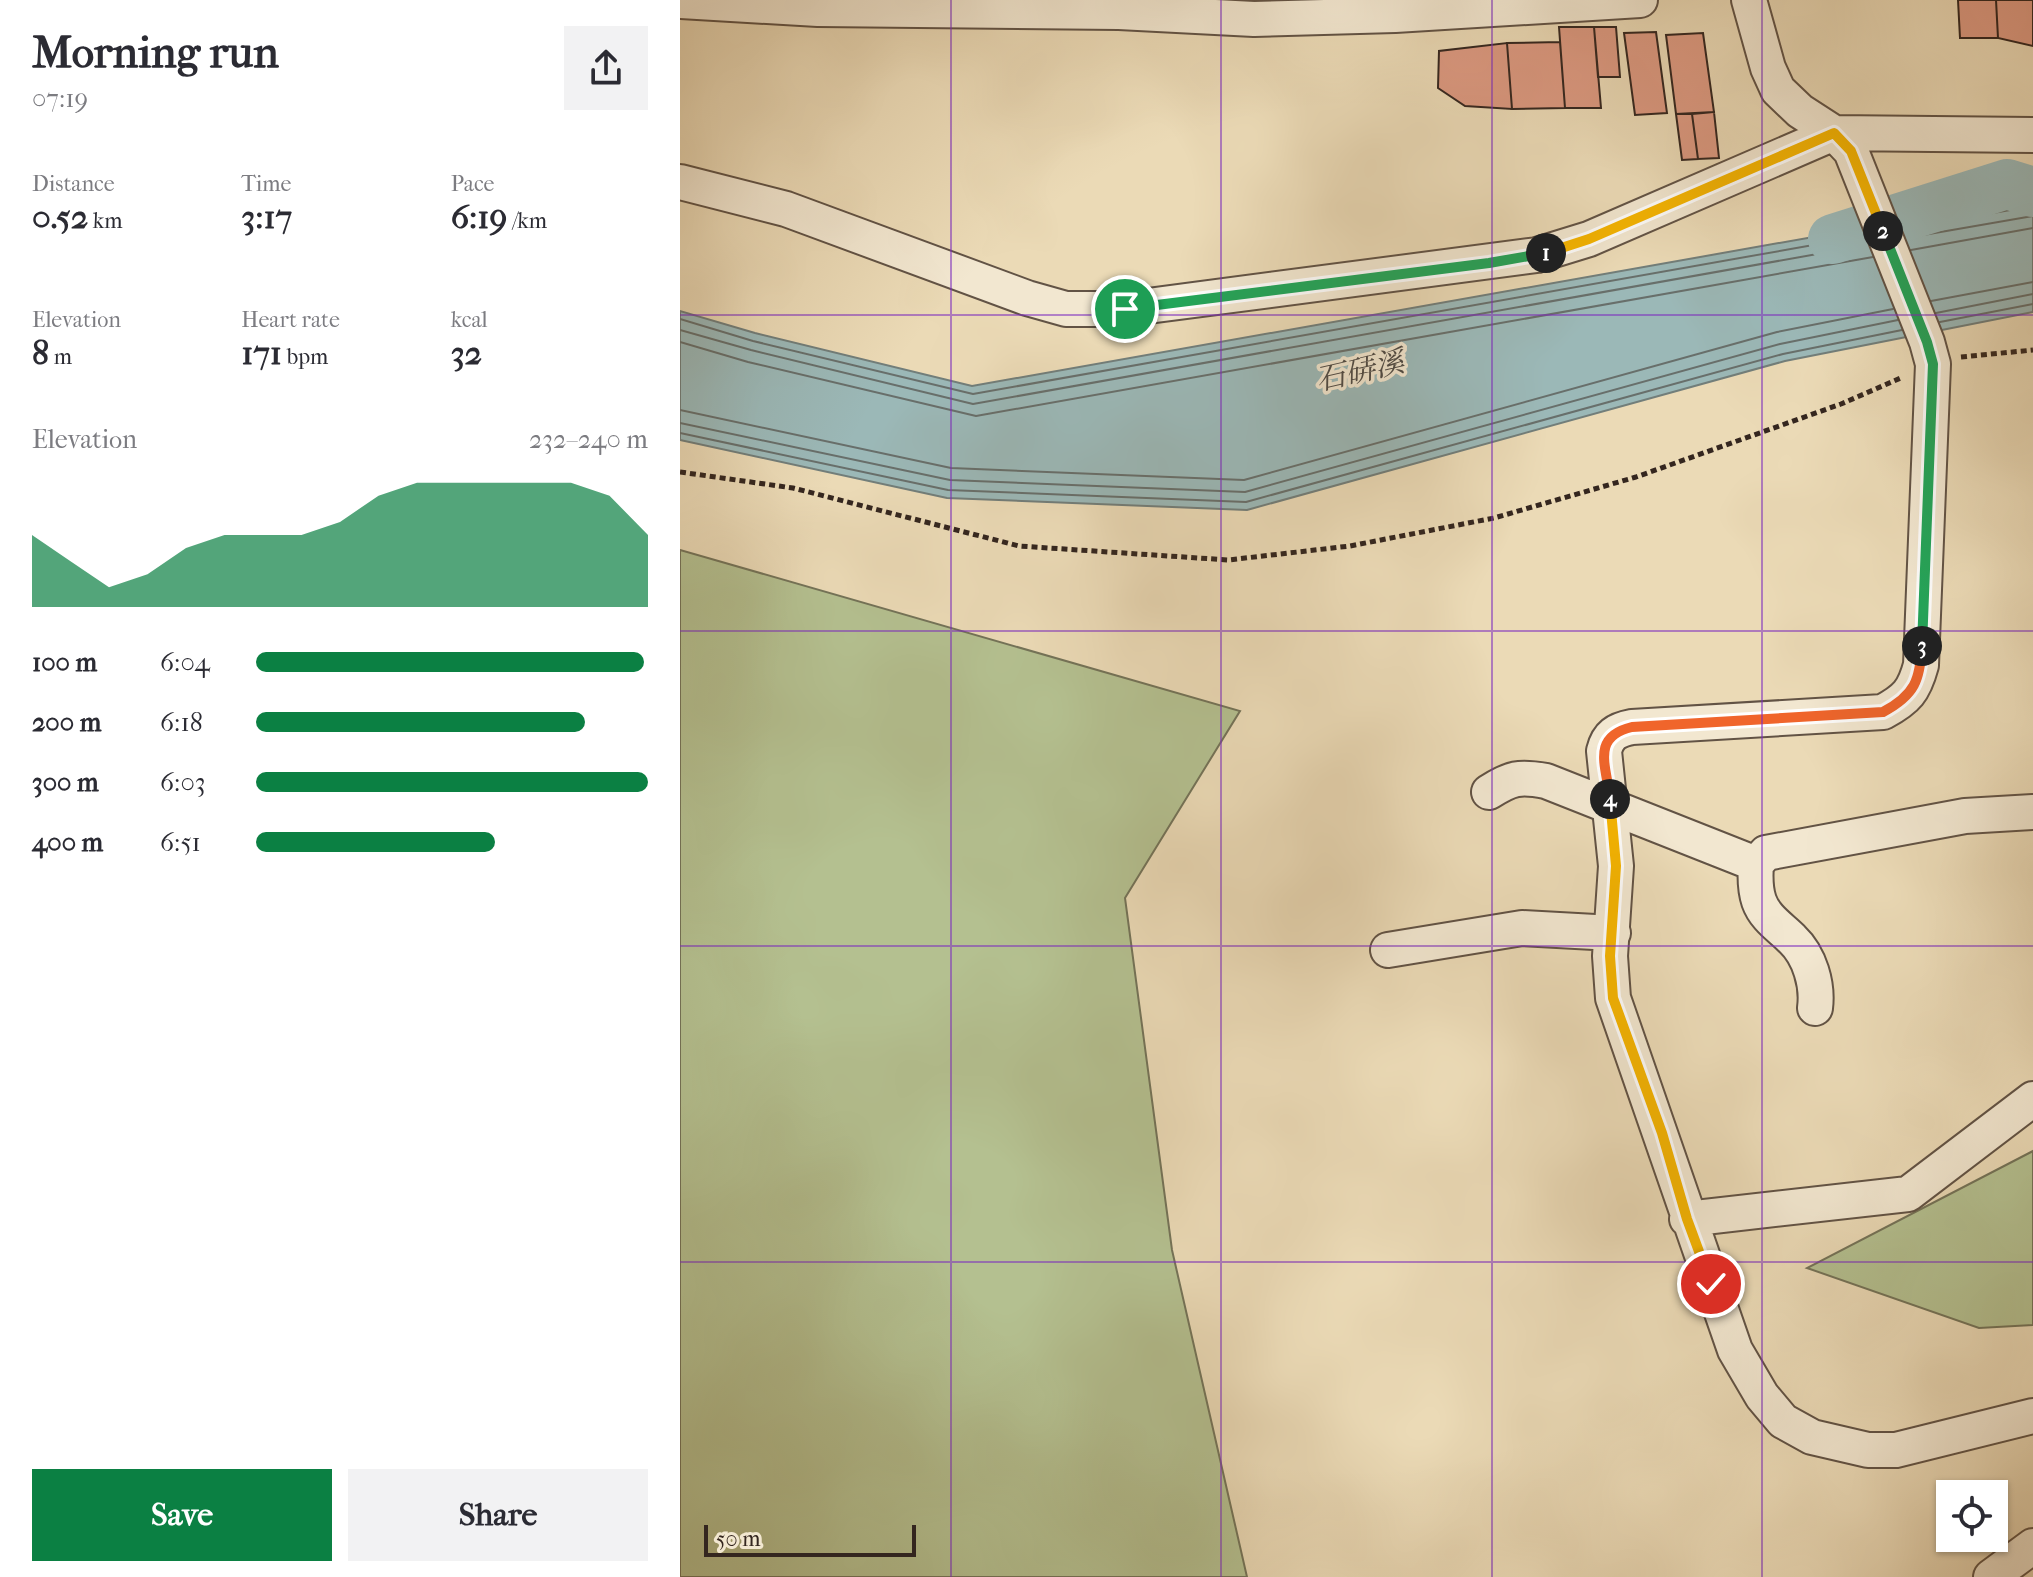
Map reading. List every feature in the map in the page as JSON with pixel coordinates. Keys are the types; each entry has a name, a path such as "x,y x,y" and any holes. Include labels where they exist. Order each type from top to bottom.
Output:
{"street":[{"path":"680,1 818,9 1119,12 1254,19 1395,15 1640,0"},
{"path":"1749,0 1768,68 1778,90 1800,111 1843,142 1930,353 1921,665 1916,684 1902,702 1883,712 1632,727 1618,730 1607,739 1604,751 1616,866 1610,956 1613,998 1662,1133 1687,1219 1735,1350 1762,1396 1783,1421 1812,1437 1868,1450 1896,1450 2033,1416"},
{"path":"680,182 786,209 1027,298 1066,309 1125,309 1537,255 1589,239 1843,142 2033,135"},
{"path":"1489,792 1510,779 1527,777 1546,781 1756,864"},
{"path":"1815,1008 1817,990 1799,946 1771,920 1760,904 1755,882 1756,864 1766,853 1965,816 2033,812"},
{"path":"1388,950 1522,928 1613,933"},
{"path":"1687,1219 1908,1194 2033,1099"},
{"path":"1991,1577 2033,1546"}],"path":[{"path":"680,472 793,488 1019,546 1228,560 1350,546 1494,518 1636,477 1841,404 1930,353 1964,356 2033,350"}],"green space":[{"path":"680,550 1240,711 1125,898 1172,1250 1247,1577 680,1577"},
{"path":"2033,1151 2033,1325 1979,1328 1807,1268"}],"water":[{"path":"2033,198 2033,312 1785,361 1247,510 947,498 680,440 680,311 755,333 972,386"}],"building":[{"path":"1958,0 1996,0 1998,38 1960,38"},
{"path":"1996,0 2033,0 2033,46 1998,38"},
{"path":"1559,27 1594,27 1601,108 1565,108"},
{"path":"1594,27 1616,27 1620,77 1598,77"},
{"path":"1656,32 1667,113 1635,115 1624,33"},
{"path":"1703,33 1714,112 1676,114 1666,35"},
{"path":"1560,42 1565,108 1512,109 1507,43"},
{"path":"1507,43 1512,109 1465,106 1438,88 1439,51"},
{"path":"1714,112 1719,158 1698,159 1692,114"},
{"path":"1676,114 1692,114 1698,159 1682,160"}],"waterway":[{"name":"石硦溪","path":"1833,239 2007,184 2033,192"}],"route":[{"path":"1125,309 1537,255 1589,239 1834,133 1851,151 1933,364 1921,665 1916,684 1902,702 1883,712 1632,727 1618,730 1607,739 1604,751 1616,866 1610,956 1613,998 1662,1133 1687,1219 1711,1284"}]}
